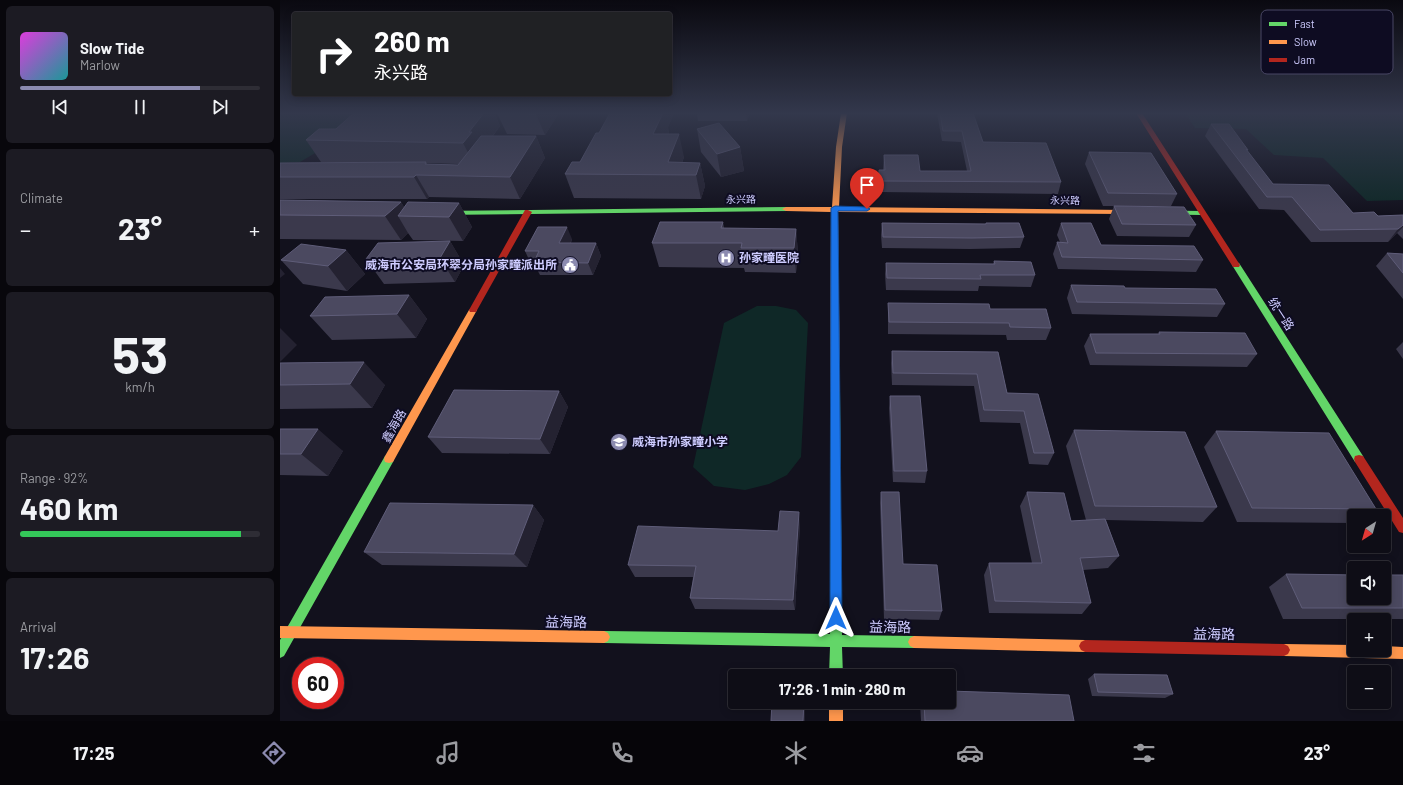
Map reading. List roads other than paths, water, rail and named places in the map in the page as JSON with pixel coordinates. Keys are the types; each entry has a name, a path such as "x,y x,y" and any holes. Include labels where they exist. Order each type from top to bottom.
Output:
{"main road":[{"path":"836,669 835,208 840,147"},
{"name":"统一路","path":"1160,147 1403,528"},
{"name":"永兴路","path":"427,213 835,208 1202,213"},
{"name":"鑫海路","path":"280,652 528,212"},
{"name":"益海路","path":"280,632 836,640 1403,653"},
{"path":"836,709 836,721"}],"place":[{"name":"孙家疃医院","path":"726,258"},
{"name":"威海市公安局环翠分局孙家疃派出所","path":"570,265"},
{"name":"威海市孙家疃小学","path":"619,442"}]}
